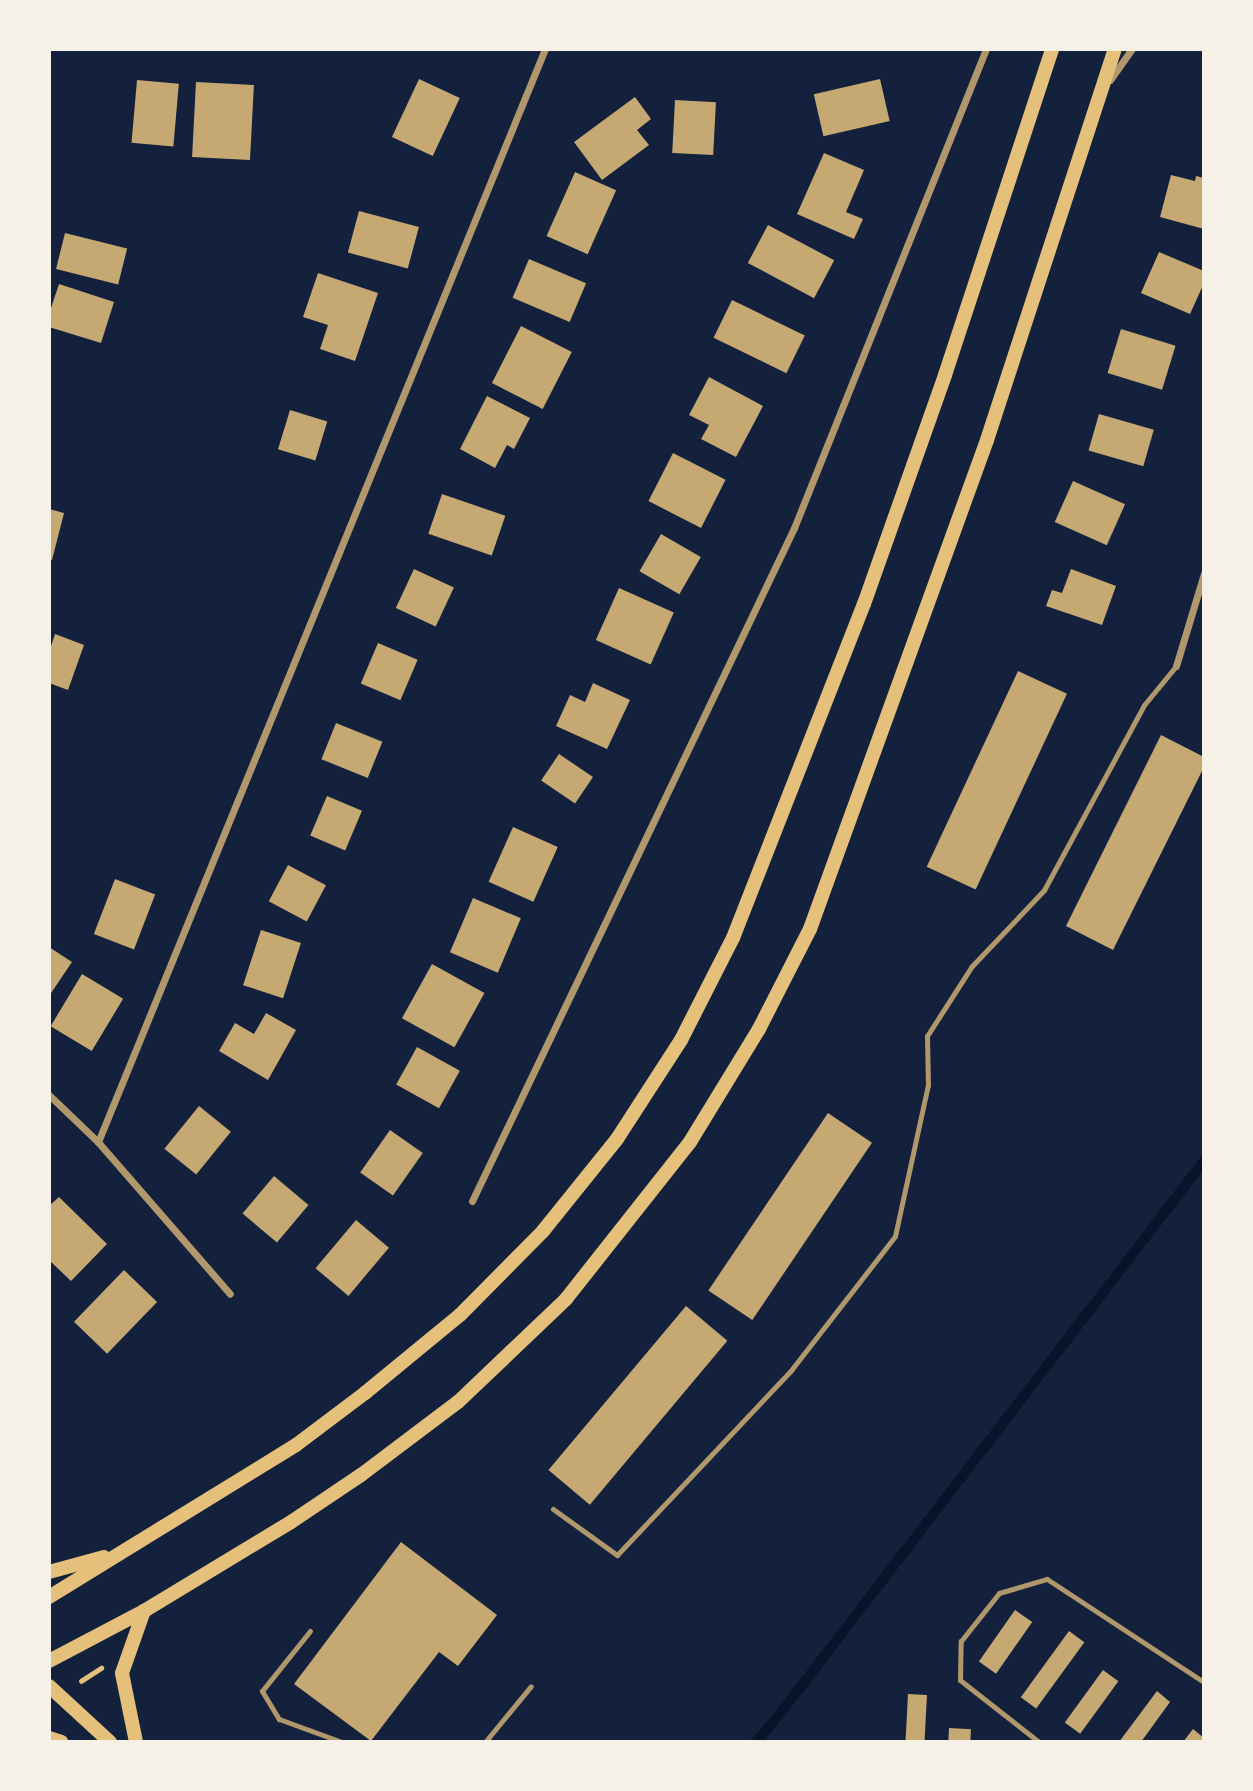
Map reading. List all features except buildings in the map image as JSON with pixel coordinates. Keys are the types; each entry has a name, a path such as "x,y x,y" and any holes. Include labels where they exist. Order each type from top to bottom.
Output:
{"main road":[{"path":"49,1597 296,1445 365,1393 460,1315 543,1231 617,1139 681,1040 733,938 864,604 945,375 1052,49"},
{"path":"49,1661 144,1611 291,1522 361,1475 457,1402 566,1299 690,1142 759,1029 810,929 987,440 1115,49"},
{"path":"49,1572 122,1551"},
{"path":"136,1742 121,1673 144,1611"},
{"path":"49,1686 110,1742"},
{"path":"49,1738 61,1742"}],"street":[{"path":"98,1142 545,49"},
{"path":"472,1201 794,528 986,49"},
{"path":"1102,92 1132,49"},
{"path":"1176,666 1204,573"},
{"path":"49,1095 98,1142 230,1294"}],"lane":[{"path":"553,1509 617,1555 792,1369 895,1236 928,1085 927,1036 972,966 1044,890 1144,705 1176,666"},
{"path":"1039,1742 960,1680 961,1641 999,1593 1047,1579 1204,1682"},
{"path":"310,1631 262,1691 279,1718 342,1742"},
{"path":"485,1742 531,1686"}],"path":[{"path":"81,1681 102,1667"}],"waterway":[{"path":"756,1742 1204,1161"}]}
